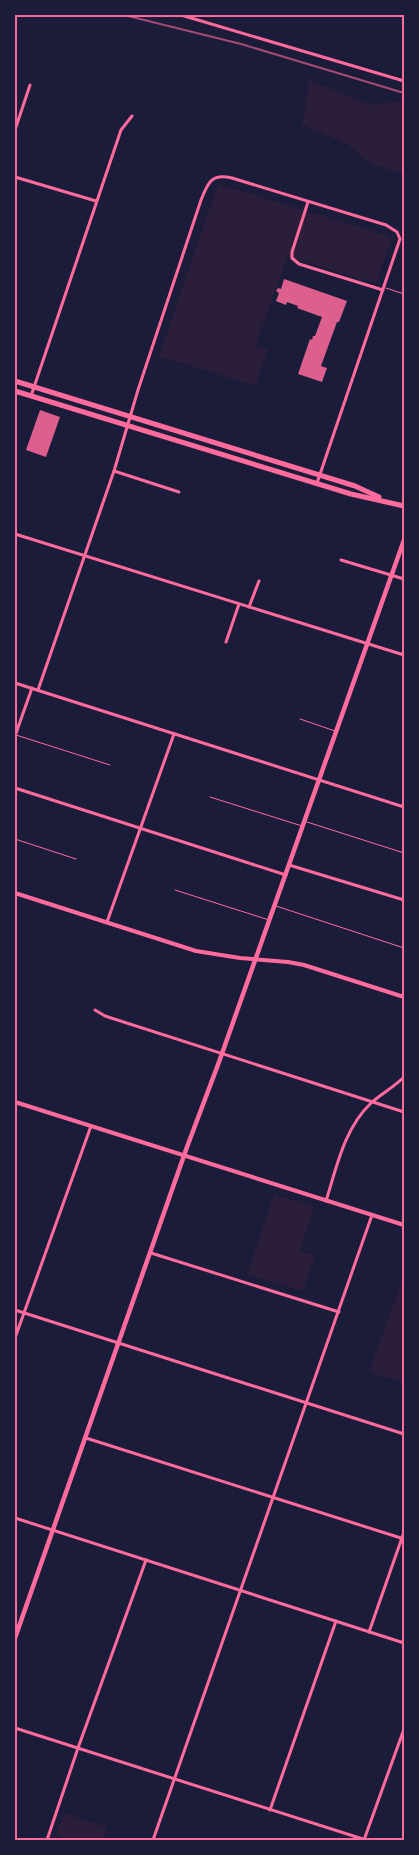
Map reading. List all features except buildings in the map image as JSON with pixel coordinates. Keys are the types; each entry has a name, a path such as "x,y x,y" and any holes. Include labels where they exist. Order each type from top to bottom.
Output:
{"main road":[{"path":"15,381 355,486 386,501"},
{"path":"15,391 351,494 404,506"},
{"path":"15,1638 184,1156 275,906 335,731 404,540"}],"street":[{"path":"181,15 404,81"},
{"path":"15,130 30,85"},
{"path":"31,396 121,130 132,116"},
{"path":"38,690 114,471 161,318 201,200 207,186 214,178 223,176 386,225 397,232 400,239 317,483"},
{"path":"15,177 96,201"},
{"path":"308,202 292,252 292,258 299,264 384,289"},
{"path":"114,471 179,492"},
{"path":"15,534 404,655"},
{"path":"340,560 404,579"},
{"path":"250,608 259,581"},
{"path":"226,642 239,604"},
{"path":"15,682 404,807"},
{"path":"15,735 32,688"},
{"path":"107,922 174,734"},
{"path":"15,788 286,875"},
{"path":"289,864 404,900"},
{"path":"15,893 196,951 255,960 288,962 404,997"},
{"path":"95,1010 105,1016 404,1112"},
{"path":"326,1201 349,1133 372,1102 394,1087 404,1077"},
{"path":"15,1102 404,1225"},
{"path":"15,1338 91,1126"},
{"path":"153,1840 372,1215"},
{"path":"151,1253 339,1312"},
{"path":"15,1310 404,1434"},
{"path":"86,1438 274,1496 403,1539"},
{"path":"15,1518 404,1643"},
{"path":"369,1632 404,1532"},
{"path":"47,1840 146,1560"},
{"path":"270,1810 336,1621"},
{"path":"15,1728 365,1840 404,1729"},
{"path":"398,1746 404,1748"}],"lane":[{"path":"384,289 404,294"},
{"path":"300,719 335,731"},
{"path":"15,735 110,765"},
{"path":"210,797 302,827"},
{"path":"304,821 404,853"},
{"path":"15,839 76,859"},
{"path":"175,890 269,920"},
{"path":"275,906 404,948"}],"shaded area":[{"path":"309,80 371,105 404,102 404,174 375,165 363,158 349,145 302,125"},
{"path":"218,184 392,237 376,283 287,257 256,345 268,350 256,386 159,356"},
{"path":"274,1194 314,1207 300,1251 315,1256 303,1291 247,1274"},
{"path":"404,1275 404,1383 369,1372"},
{"path":"64,1813 107,1827 102,1840 71,1840 56,1835"}],"railway":[{"path":"124,15 241,44 404,93"}]}
